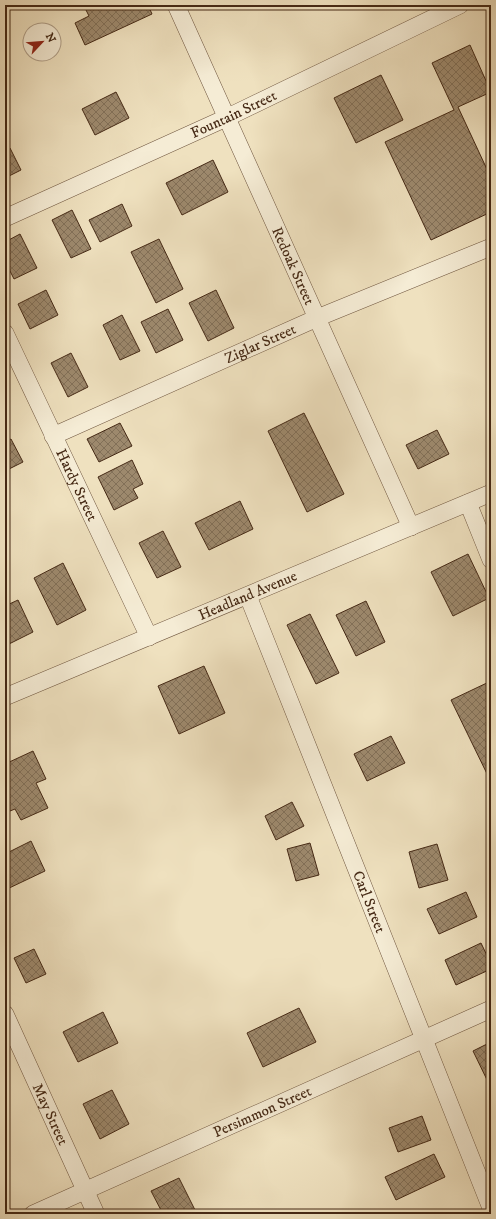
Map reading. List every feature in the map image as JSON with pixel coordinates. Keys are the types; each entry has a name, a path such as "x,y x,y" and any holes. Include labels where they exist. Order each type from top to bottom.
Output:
{"street":[{"name":"Redoak Street","path":"176,5 411,527"},
{"name":"Fountain Street","path":"5,218 226,118 460,5"},
{"name":"Ziglar Street","path":"53,436 317,318 491,247"},
{"name":"Hardy Street","path":"5,333 149,637"},
{"name":"Headland Avenue","path":"5,697 491,493"},
{"path":"468,503 491,560"},
{"name":"Carl Street","path":"248,596 491,1208"},
{"name":"Persimmon Street","path":"33,1214 491,1009"},
{"name":"May Street","path":"5,1014 96,1214"}],"building":[{"path":"148,5 152,14 85,45 75,23 89,16 84,6"},
{"path":"219,5 230,5 220,9"},
{"path":"470,45 491,92 458,107 491,178 491,212 431,240 385,142 454,110 432,63"},
{"path":"381,75 403,120 356,143 334,98"},
{"path":"116,92 129,118 95,135 82,109"},
{"path":"10,148 21,170 5,178 5,150"},
{"path":"213,160 228,192 182,215 166,183"},
{"path":"122,204 132,226 100,242 89,220"},
{"path":"72,210 91,249 71,258 52,220"},
{"path":"20,234 37,268 14,279 5,261 5,242"},
{"path":"159,239 183,289 156,303 131,252"},
{"path":"46,290 58,315 30,329 18,304"},
{"path":"216,290 234,328 208,341 189,303"},
{"path":"168,309 183,340 156,353 141,322"},
{"path":"122,315 140,351 120,360 103,325"},
{"path":"71,353 88,387 68,397 51,363"},
{"path":"304,413 344,494 307,512 268,431"},
{"path":"120,423 132,446 99,462 87,439"},
{"path":"437,430 449,454 418,469 406,445"},
{"path":"11,439 23,462 5,471 5,442"},
{"path":"132,460 143,484 133,489 138,498 114,510 98,477"},
{"path":"240,501 253,529 209,550 195,523"},
{"path":"163,531 181,567 157,578 139,543"},
{"path":"468,554 489,598 453,616 431,572"},
{"path":"63,563 86,610 57,625 34,578"},
{"path":"18,600 33,632 5,646 5,606"},
{"path":"366,601 385,642 356,656 336,615"},
{"path":"310,614 339,673 316,684 287,625"},
{"path":"204,666 225,713 179,734 158,686"},
{"path":"491,681 491,712 489,712 491,715 491,782 451,700"},
{"path":"391,736 405,763 367,781 354,754"},
{"path":"33,751 46,779 36,783 48,808 21,820 15,809 5,813 5,764"},
{"path":"292,802 304,826 276,840 265,816"},
{"path":"31,841 45,871 5,890 5,854"},
{"path":"310,843 319,875 296,881 287,849"},
{"path":"437,844 448,880 419,888 409,852"},
{"path":"466,892 477,917 439,934 427,909"},
{"path":"481,943 491,964 491,969 456,985 445,960"},
{"path":"34,949 46,974 26,983 14,958"},
{"path":"299,1008 316,1042 263,1067 247,1033"},
{"path":"103,1012 118,1043 78,1062 63,1032"},
{"path":"491,1042 491,1086 490,1086 473,1051"},
{"path":"112,1090 129,1124 100,1139 83,1104"},
{"path":"422,1116 431,1140 398,1152 389,1128"},
{"path":"434,1154 445,1177 396,1200 385,1177"},
{"path":"179,1178 197,1214 163,1214 151,1191"}]}
